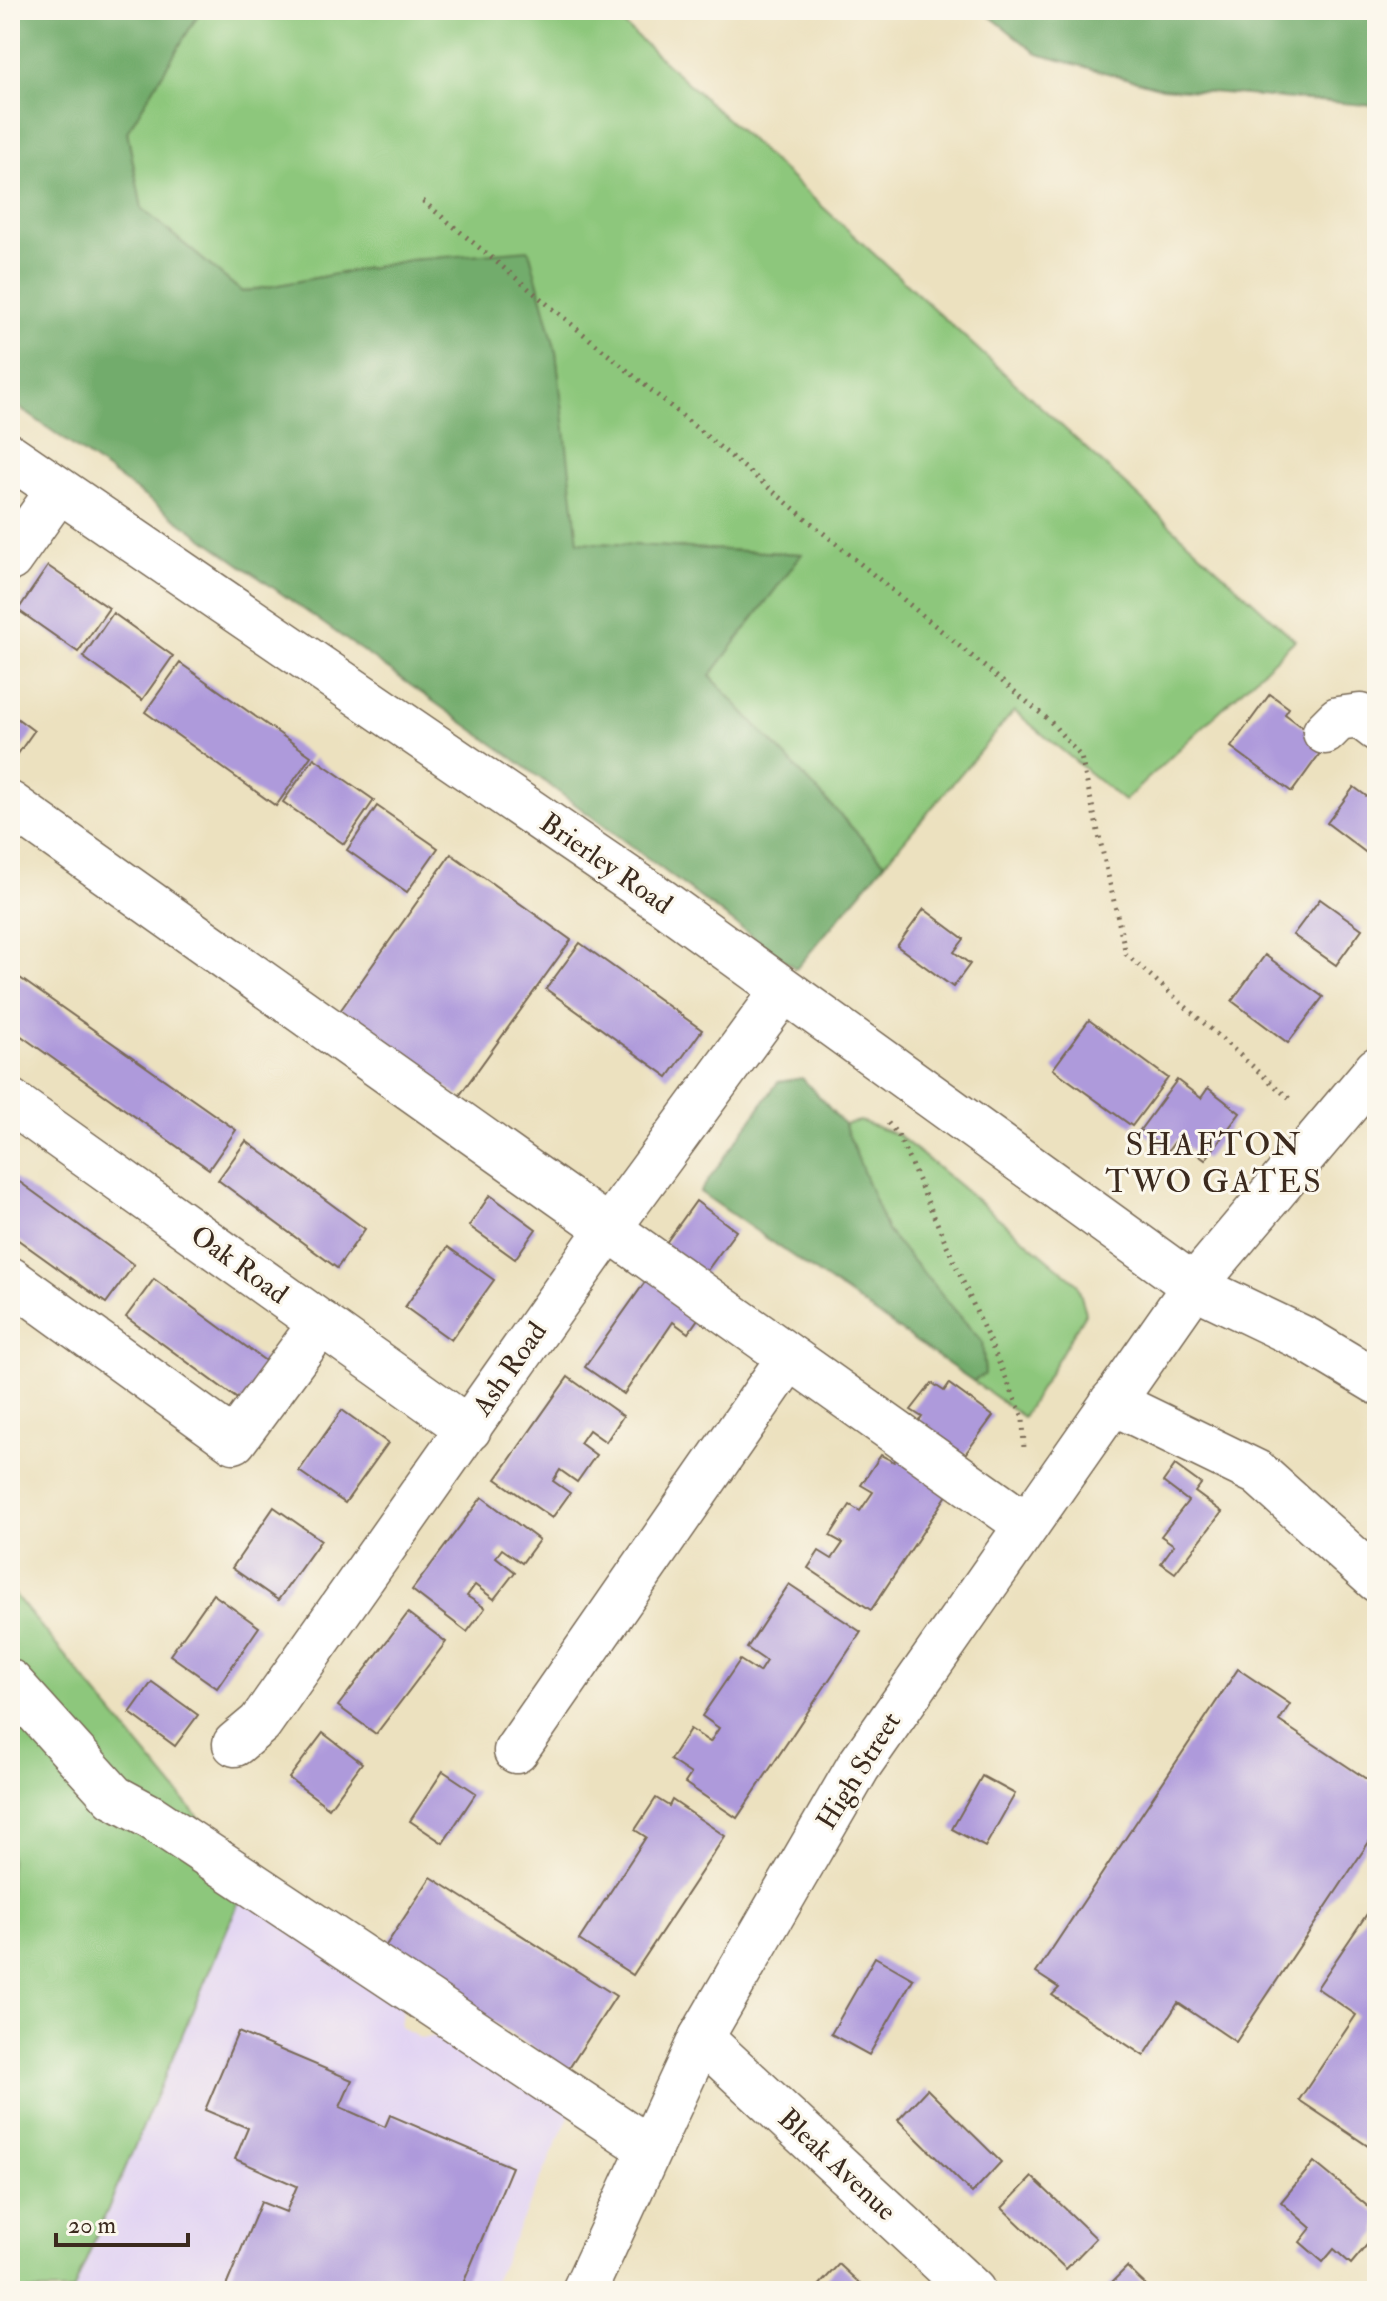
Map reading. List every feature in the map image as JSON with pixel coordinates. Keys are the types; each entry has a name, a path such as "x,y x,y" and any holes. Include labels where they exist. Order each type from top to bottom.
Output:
{"street":[{"name":"Brierley Road","path":"10,456 664,903 1194,1286 1307,1340 1377,1382"},
{"path":"10,559 58,491"},
{"path":"1325,732 1338,719 1360,716 1377,729"},
{"path":"10,804 1025,1524"},
{"name":"Ash Road","path":"235,1744 260,1723 609,1228 783,991"},
{"name":"High Street","path":"584,2291 701,2038 858,1767 1194,1286 1377,1069"},
{"name":"Oak Road","path":"10,1101 469,1429"},
{"path":"10,1279 234,1441 321,1323"},
{"path":"516,1751 789,1358"},
{"path":"1112,1402 1258,1473 1377,1580"},
{"path":"10,1682 114,1797 151,1817 649,2148"},
{"name":"Bleak Avenue","path":"701,2038 973,2291"}],"path":[{"path":"423,201 1050,721 1081,757 1126,954 1327,1132"},
{"path":"879,1111 898,1135 1023,1417 1025,1524"}],"shaded area":[{"path":"254,1866 405,1982 400,2027 421,2039 448,2033 571,2112 490,2291 73,2291"}],"green space":[{"path":"10,10 201,10 127,132 142,209 242,292 410,260 529,250 556,352 578,542 802,554 710,676 885,863 796,969 513,758 10,401"},
{"path":"201,10 608,10 1295,640 1124,801 1014,711 885,863 710,676 801,554 577,542 556,352 529,251 410,260 242,292 142,209 127,131"},
{"path":"982,10 1377,10 1377,106 1162,88 1038,54"},
{"path":"802,1078 844,1124 887,1231 982,1342 985,1374 973,1381 700,1192 778,1082"},
{"path":"860,1121 898,1135 1077,1283 1086,1312 1023,1417 973,1381 985,1374 982,1342 887,1231 844,1124"},
{"path":"10,1589 216,1839 254,1866 73,2291 10,2291"}],"building":[{"path":"48,566 109,608 78,652 18,610"},
{"path":"113,613 173,656 142,700 83,657"},
{"path":"180,663 311,756 276,806 145,712"},
{"path":"1270,694 1289,708 1285,714 1326,745 1292,792 1231,747"},
{"path":"10,713 34,731 10,765"},
{"path":"314,758 374,800 344,844 283,802"},
{"path":"1354,787 1377,804 1377,861 1327,823"},
{"path":"377,806 438,848 407,892 347,850"},
{"path":"451,854 571,940 459,1096 340,1011"},
{"path":"1320,899 1362,929 1336,965 1293,935"},
{"path":"924,909 964,939 954,952 970,964 953,987 897,946"},
{"path":"580,943 702,1030 668,1077 546,989"},
{"path":"1265,955 1323,997 1288,1043 1232,1001"},
{"path":"10,971 236,1130 209,1169 10,1028"},
{"path":"1089,1020 1168,1078 1132,1126 1053,1069"},
{"path":"1177,1080 1201,1098 1208,1088 1240,1113 1205,1160 1177,1139 1168,1151 1140,1130"},
{"path":"246,1141 365,1229 337,1268 218,1180"},
{"path":"10,1175 134,1265 106,1303 10,1234"},
{"path":"490,1195 536,1229 515,1259 469,1226"},
{"path":"696,1201 736,1231 703,1276 663,1247"},
{"path":"448,1247 494,1280 451,1340 405,1307"},
{"path":"652,1272 705,1309 688,1333 673,1322 624,1394 585,1367"},
{"path":"154,1279 271,1365 243,1403 126,1317"},
{"path":"568,1377 623,1416 606,1442 589,1430 580,1443 596,1455 577,1482 560,1470 553,1481 570,1493 552,1518 496,1479"},
{"path":"932,1383 944,1391 949,1384 993,1416 960,1461 914,1428 922,1417 911,1410"},
{"path":"342,1410 388,1443 345,1503 299,1471"},
{"path":"899,1454 951,1489 871,1610 808,1568 819,1551 832,1559 843,1543 830,1536 850,1505 860,1511 873,1492 861,1485 881,1455 894,1462"},
{"path":"1175,1465 1201,1484 1195,1492 1222,1512 1175,1573 1161,1563 1174,1545 1161,1536 1188,1501 1163,1482"},
{"path":"482,1497 539,1540 522,1563 502,1549 496,1557 515,1572 494,1599 475,1585 467,1596 485,1608 467,1632 412,1590"},
{"path":"274,1507 321,1540 278,1600 232,1568"},
{"path":"789,1584 861,1632 737,1818 685,1783 691,1774 670,1760 690,1729 710,1742 719,1728 702,1716 740,1660 759,1672 766,1661 747,1648"},
{"path":"213,1594 259,1627 217,1688 170,1655"},
{"path":"408,1613 446,1642 376,1734 338,1706"},
{"path":"1238,1669 1290,1704 1279,1721 1377,1786 1377,1830 1236,2042 1178,2003 1144,2056 1052,1995 1059,1988 1036,1973"},
{"path":"152,1682 198,1715 175,1746 130,1713"},
{"path":"323,1733 362,1763 329,1808 289,1778"},
{"path":"443,1771 476,1793 443,1843 410,1821"},
{"path":"982,1776 1015,1794 985,1847 952,1829"},
{"path":"656,1798 669,1806 672,1800 725,1836 633,1975 579,1940 646,1837 635,1830"},
{"path":"431,1877 616,1996 568,2070 383,1950"},
{"path":"1377,1899 1377,2133 1368,2146 1299,2100 1356,2015 1317,1988"},
{"path":"875,1957 913,1979 869,2055 831,2034"},
{"path":"238,2032 352,2080 340,2107 385,2127 390,2115 512,2167 460,2291 224,2291 261,2202 286,2212 297,2186 235,2159 248,2128 205,2110"},
{"path":"927,2089 1001,2162 972,2193 898,2120"},
{"path":"1314,2162 1377,2214 1377,2233 1351,2264 1334,2249 1323,2262 1300,2242 1311,2228 1281,2202"},
{"path":"1032,2177 1096,2238 1066,2269 1002,2208"},
{"path":"839,2264 868,2291 814,2291"},
{"path":"1127,2267 1152,2291 1103,2291"}],"district":[{"name":"SHAFTON TWO GATES","path":"1214,1164"}]}
